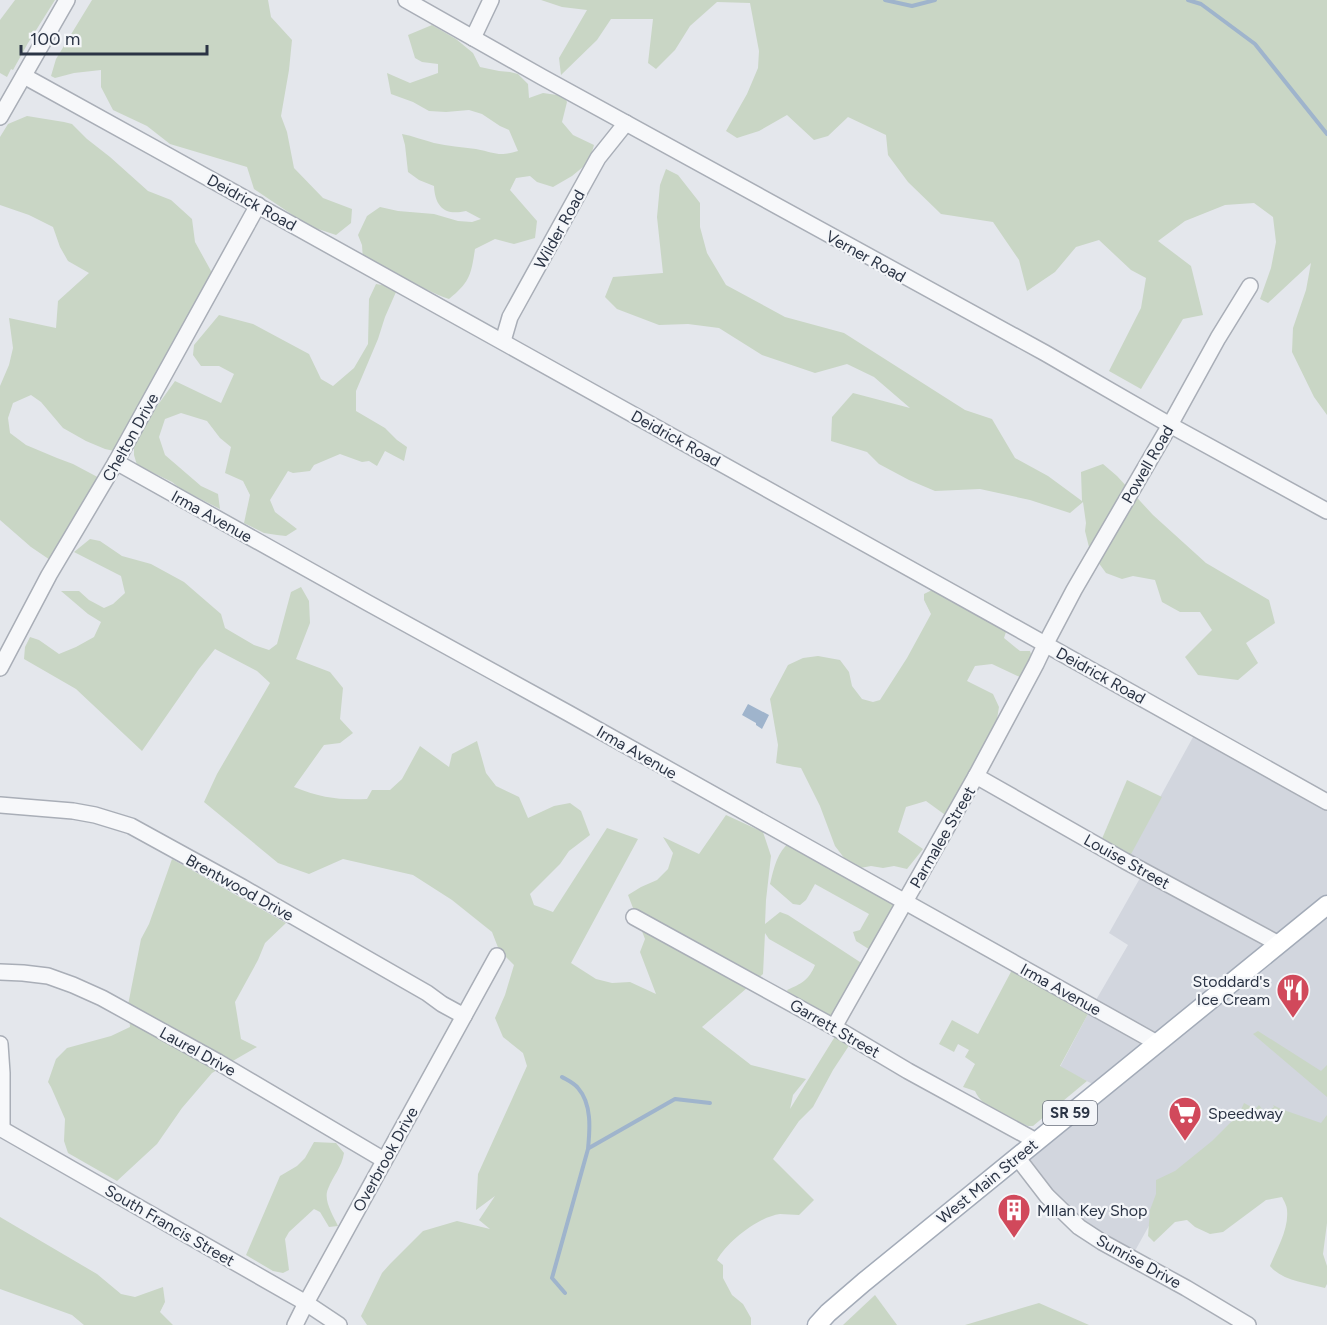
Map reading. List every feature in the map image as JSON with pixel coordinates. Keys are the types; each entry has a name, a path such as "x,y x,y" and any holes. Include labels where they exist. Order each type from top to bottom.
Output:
{"main road":[{"name":"West Main Street","path":"817,1325 864,1281 1327,905"}],"street":[{"path":"0,117 67,0"},
{"name":"Verner Road","path":"406,0 1327,511"},
{"path":"473,38 491,0"},
{"name":"Deidrick Road","path":"24,76 1327,802"},
{"name":"Wilder Road","path":"503,341 510,317 598,158 626,123"},
{"name":"Chelton Drive","path":"0,668 49,575 116,462 258,205"},
{"name":"Powell Road","path":"1045,645 1074,590 1250,286"},
{"name":"Irma Avenue","path":"116,462 568,712 1157,1043"},
{"name":"Parmalee Street","path":"834,1027 976,776 1045,645"},
{"name":"Louise Street","path":"976,776 1279,944"},
{"name":"Brentwood Drive","path":"0,805 73,811 131,826 242,887 464,1016"},
{"name":"Garrett Street","path":"634,917 1036,1141"},
{"name":"Overbrook Drive","path":"296,1325 497,956"},
{"name":"Laurel Drive","path":"0,972 48,976 102,998 218,1062 384,1160"},
{"path":"0,1044 1,1128"},
{"name":"South Francis Street","path":"1,1128 306,1303 339,1325"},
{"name":"Sunrise Drive","path":"1017,1157 1047,1196 1079,1227 1248,1325"}],"shaded area":[{"path":"1198,728 1327,802 1327,1139 1170,1188 1131,1258 1102,1242 1017,1157 1100,1088 1060,1067 1128,945 1109,933 1144,871 1125,861"}],"green space":[{"path":"15,0 55,0 7,77 0,73 0,20"},
{"path":"92,0 268,0 271,17 292,40 281,116 287,132 294,168 323,198 352,209 351,223 336,235 309,226 254,189 247,167 170,144 147,126 113,110 101,87 101,70 55,78 51,76 56,59"},
{"path":"541,0 1327,0 1327,415 1314,397 1292,352 1293,328 1306,290 1311,263 1268,303 1260,299 1271,268 1276,242 1273,217 1254,203 1225,205 1185,221 1158,241 1191,266 1203,315 1183,319 1141,389 1109,371 1141,308 1146,278 1131,270 1099,240 1076,247 1055,272 1027,291 1019,260 993,222 941,214 908,182 888,155 886,135 848,117 828,136 814,140 787,115 759,131 737,138 726,131 747,94 758,68 759,51 750,3 717,2 690,26 675,50 656,69 648,63 653,19 611,19 597,40 561,75 559,58 587,10 562,7"},
{"path":"432,25 456,39 473,53 480,67 518,74 528,84 529,98 543,93 564,96 567,102 562,122 573,135 594,145 589,162 572,176 553,187 537,182 530,176 516,178 510,190 537,221 535,238 514,244 495,239 475,249 465,283 449,299 385,268 363,260 362,245 358,235 367,216 380,207 434,214 458,221 472,222 481,219 466,211 447,211 436,199 434,186 419,180 408,172 402,134 434,143 497,154 518,151 509,130 482,114 469,110 429,111 391,94 387,73 410,83 438,73 438,64 422,62 415,58 408,35"},
{"path":"27,116 72,124 148,191 171,200 192,219 195,242 216,280 114,451 86,441 63,428 41,402 31,395 13,403 8,418 10,433 26,445 73,464 105,481 56,564 31,547 0,520 0,386 13,348 9,318 56,328 58,301 89,273 68,261 53,227 29,215 0,205 0,137 8,124"},
{"path":"666,169 678,175 700,203 700,227 707,253 726,285 785,317 844,333 965,410 992,419 1015,458 1048,476 1082,501 1081,472 1103,464 1153,515 1206,563 1269,600 1275,623 1246,643 1258,663 1238,680 1198,675 1185,657 1212,630 1200,612 1180,612 1162,602 1155,580 1133,576 1122,579 1106,573 1090,551 1085,531 1083,502 1070,513 1030,500 980,489 935,491 879,464 867,452 831,441 832,417 853,393 910,408 874,377 847,364 815,373 762,355 719,328 688,324 659,325 617,309 605,297 613,277 663,273 657,217 660,185"},
{"path":"376,284 388,286 396,292 356,391 356,411 385,428 407,447 404,461 385,451 377,466 369,461 362,462 340,454 314,465 310,471 293,473 288,471 270,500 275,512 297,529 286,536 264,533 244,523 250,495 243,481 225,473 231,447 220,438 207,421 181,413 165,419 159,437 165,455 201,486 218,494 220,509 137,465 134,446 155,409 175,381 221,403 234,374 219,366 201,366 193,355 194,345 219,315 253,324 309,354 321,379 333,386 354,368 368,344 369,299"},
{"path":"90,539 100,541 122,556 151,564 184,582 221,614 225,628 254,645 269,650 277,644 291,592 301,587 309,601 310,623 296,659 330,672 343,688 340,719 353,733 340,743 324,745 294,787 330,798 367,799 372,790 390,790 402,779 420,746 449,767 452,754 477,741 486,773 496,786 519,797 528,818 554,806 570,803 581,811 590,835 569,851 560,864 530,894 534,905 553,912 607,828 638,839 571,963 596,979 612,983 630,982 656,994 640,952 645,939 628,895 657,880 668,869 673,853 663,837 699,854 726,815 763,832 771,856 765,924 780,912 788,915 863,964 833,1020 792,999 787,990 804,981 815,965 769,939 765,933 763,974 702,1027 751,1065 806,1079 793,1095 790,1109 839,1030 854,1038 813,1107 799,1121 773,1159 814,1200 799,1215 780,1214 753,1225 728,1245 717,1260 723,1265 723,1278 732,1295 743,1304 751,1318 751,1325 367,1325 361,1316 382,1273 423,1231 457,1221 490,1229 479,1220 495,1196 476,1210 478,1174 527,1066 523,1053 503,1037 495,1018 514,965 499,950 492,932 452,900 413,875 343,859 309,874 278,863 204,802 217,774 270,683 257,671 215,649 142,751 76,689 24,659 25,647 30,637 39,640 59,654 94,637 101,622 61,591 79,591 89,600 104,608 113,604 125,593 121,576 74,552"},
{"path":"932,590 1007,629 1004,638 1020,651 1030,651 1033,660 1022,678 992,664 975,666 967,681 993,694 999,707 997,719 999,725 948,817 926,801 906,807 898,832 923,849 907,869 894,866 860,868 848,863 835,846 820,806 801,768 776,763 778,745 770,699 788,665 803,658 818,656 840,660 849,672 852,686 862,699 873,702 880,700 907,658 931,614 924,600 924,594"},
{"path":"1127,780 1162,797 1130,856 1101,841"},
{"path":"790,842 905,901 875,953 856,941 853,932 860,930 869,914 815,884 806,900 800,905 793,904 770,884 779,855"},
{"path":"172,859 286,923 265,943 235,1002 241,1039 257,1047 212,1073 182,1108 157,1144 117,1181 68,1153 64,1141 65,1119 48,1082 56,1059 67,1048 111,1036 130,1027 128,1005 141,939 149,924"},
{"path":"1013,968 1089,1012 1060,1066 1087,1081 1033,1126 998,1113 985,1104 975,1091 963,1087 975,1064 965,1057 969,1050 958,1044 954,1052 939,1044 952,1020 978,1034"},
{"path":"1258,1031 1321,1071 1327,1065 1327,1097 1253,1034"},
{"path":"1244,1103 1255,1109 1259,1105 1265,1113 1274,1107 1273,1105 1321,1123 1327,1115 1327,1223 1323,1254 1327,1266 1325,1288 1288,1278 1270,1266 1286,1224 1287,1208 1282,1197 1266,1200 1223,1232 1210,1234 1195,1227 1187,1220 1175,1222 1154,1242 1148,1236 1150,1210 1156,1194 1156,1180 1175,1171 1212,1141 1239,1114"},
{"path":"314,1142 336,1143 344,1153 327,1193 329,1207 338,1226 329,1227 320,1212 314,1209 289,1232 285,1239 289,1270 283,1273 273,1271 246,1255 280,1176 297,1166 305,1158"},
{"path":"0,1217 97,1274 121,1294 135,1297 163,1287 165,1302 160,1312 173,1325 84,1325 72,1315 0,1289"},
{"path":"875,1295 897,1325 843,1325"},
{"path":"1039,1303 1089,1325 965,1325"}],"water":[{"path":"748,704 769,715 762,729 742,715"}],"waterway":[{"path":"885,0 912,6 935,0"},
{"path":"1188,0 1201,4 1255,44 1327,134"},
{"path":"562,1077 575,1085 583,1094 588,1109 589,1125 588,1149 552,1278 565,1293"},
{"path":"589,1148 675,1099 710,1103"}],"place":[{"name":"Stoddard's Ice Cream","path":"1293,1019"},
{"name":"Speedway","path":"1185,1142"},
{"name":"MIlan Key Shop","path":"1014,1239"}]}
